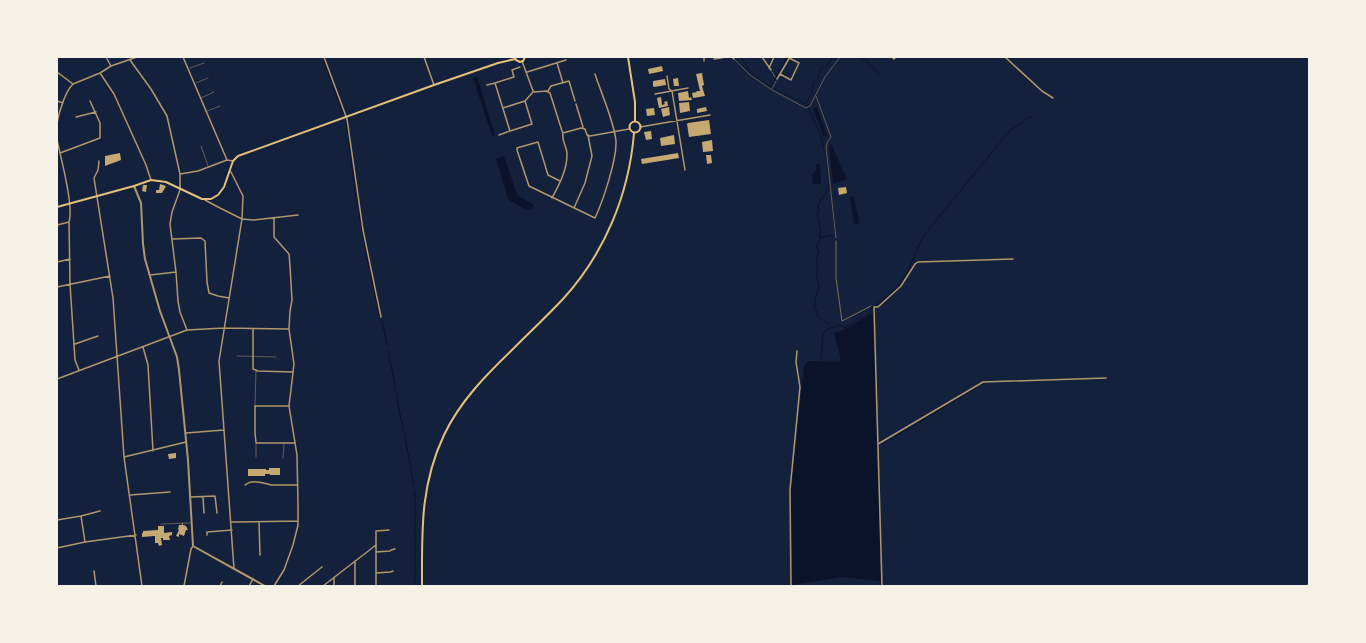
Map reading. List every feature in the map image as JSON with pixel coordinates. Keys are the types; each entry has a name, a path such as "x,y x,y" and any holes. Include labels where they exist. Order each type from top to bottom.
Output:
{"main road":[{"path":"57,207 151,180 162,181 181,188 205,200 213,198 221,192 224,187 233,161 238,156 498,63 515,58 518,62 522,62 525,57"},
{"path":"628,57 635,102 635,121"},
{"path":"634,133 639,131 640,127 640,124 635,121"},
{"path":"634,133 629,129 630,124 635,121"},
{"path":"422,586 424,505 432,467 444,435 458,411 475,388 564,298 591,264 603,243 617,212 628,176 634,133"}],"street":[{"path":"106,57 111,66"},
{"path":"57,123 63,103 73,84 100,73 111,66 137,57"},
{"path":"183,57 227,160"},
{"path":"324,57 346,117 363,230 381,317"},
{"path":"424,57 434,85"},
{"path":"714,59 726,57"},
{"path":"762,57 771,70"},
{"path":"769,68 774,57"},
{"path":"777,80 780,74 789,57 799,63 791,80 780,74"},
{"path":"892,57 894,59 896,57"},
{"path":"1005,57 1042,91 1053,98"},
{"path":"130,60 151,89 167,116 180,174 181,188 170,220 178,301 180,312 187,330"},
{"path":"527,72 566,60"},
{"path":"522,62 534,92"},
{"path":"557,63 562,83"},
{"path":"487,85 514,77 512,70 520,67"},
{"path":"57,72 73,84"},
{"path":"100,73 114,94 146,165 151,180"},
{"path":"560,182 548,175 538,142 518,148 517,150 527,185 595,218 605,190 614,156 616,141 595,74"},
{"path":"667,76 669,89 672,91 678,120 685,170"},
{"path":"548,91 551,86 569,81 575,101"},
{"path":"495,83 510,131"},
{"path":"655,94 688,88"},
{"path":"503,108 525,101 534,92 548,91"},
{"path":"548,91 550,93 563,133 562,137 568,155 563,174 552,198"},
{"path":"57,101 63,103"},
{"path":"60,153 100,138 100,123 90,101"},
{"path":"499,135 532,124 525,101"},
{"path":"574,208 585,183 592,156 588,135 583,128 576,104"},
{"path":"76,117 96,112"},
{"path":"640,127 710,115"},
{"path":"563,133 583,128"},
{"path":"588,135 629,129"},
{"path":"57,140 70,204 70,284 75,360 79,370"},
{"path":"180,174 198,171 227,160 233,161"},
{"path":"99,162 98,170 94,178 113,298 124,457 142,586"},
{"path":"230,172 243,196 242,219 219,361 234,569"},
{"path":"134,186 141,203 143,244 149,275 179,370 186,442 193,546 190,549 184,586"},
{"path":"205,200 242,219 253,220 298,215"},
{"path":"274,218 274,237 289,254 292,300 289,329 294,364 289,406 297,459 298,485 297,531 282,575 274,586"},
{"path":"57,225 69,222"},
{"path":"173,239 201,238 205,241 209,293 229,298"},
{"path":"57,262 70,259"},
{"path":"882,586 873,306 878,307 898,290 915,264 918,262 1013,259"},
{"path":"149,275 176,272"},
{"path":"57,286 110,276"},
{"path":"57,379 187,330 224,328 289,329"},
{"path":"253,329 253,369 256,371 293,372"},
{"path":"74,344 98,336"},
{"path":"143,347 148,365 153,451"},
{"path":"791,586 790,490 800,387 796,362 797,351"},
{"path":"878,444 983,382 1106,378"},
{"path":"289,406 255,406 256,443 294,443"},
{"path":"185,433 224,430"},
{"path":"124,457 186,442"},
{"path":"245,484 248,482 260,482 266,484 298,485"},
{"path":"130,495 170,492"},
{"path":"190,498 215,496 217,513"},
{"path":"204,497 204,513"},
{"path":"57,520 81,516 100,510"},
{"path":"81,516 85,542"},
{"path":"231,522 298,521"},
{"path":"260,522 260,555"},
{"path":"207,535 207,532 232,530"},
{"path":"376,586 376,531 389,530"},
{"path":"57,548 85,542 136,535"},
{"path":"323,586 376,544"},
{"path":"193,546 265,586"},
{"path":"376,552 395,549"},
{"path":"355,561 355,586"},
{"path":"298,586 322,567"},
{"path":"94,571 96,586"},
{"path":"376,573 393,571"},
{"path":"334,577 334,586"},
{"path":"249,586 253,579"},
{"path":"220,586 222,582"},
{"path":"1305,586 1309,585"}],"lane":[{"path":"733,58 750,74 772,90 806,108 810,106 828,72 840,57"},
{"path":"188,68 204,63"},
{"path":"194,83 208,78"},
{"path":"772,90 777,80"},
{"path":"200,98 214,92"},
{"path":"816,94 831,137 826,148 836,238"},
{"path":"206,112 220,106"},
{"path":"201,146 209,167"},
{"path":"237,356 276,357"},
{"path":"255,406 256,371"},
{"path":"256,443 256,457"},
{"path":"283,458 284,443"},
{"path":"161,524 191,523"}],"path":[{"path":"771,70 777,80"},
{"path":"836,238 836,278 842,321 873,306"}],"water":[{"path":"477,76 495,135 492,136 473,78"},
{"path":"817,107 827,135 823,137 813,108"},
{"path":"831,144 847,179 833,184 829,148"},
{"path":"504,156 517,194 534,205 532,209 527,210 508,199 496,159"},
{"path":"816,164 820,164 820,184 813,184 812,175 816,170"},
{"path":"851,196 854,197 859,223 857,225 854,224 850,198"},
{"path":"873,313 881,583 879,581 842,577 792,585 791,490 804,366 809,361 840,362 840,356 834,333 843,330"}],"building":[{"path":"662,66 663,71 649,74 648,69"},
{"path":"702,73 704,85 702,86 705,96 693,98 692,93 700,91 696,74"},
{"path":"678,78 679,86 674,86 673,79"},
{"path":"665,79 666,85 653,86 653,81"},
{"path":"688,91 689,98 691,97 692,100 679,101 678,93"},
{"path":"661,97 662,105 667,101 668,106 659,108 657,98"},
{"path":"689,102 690,111 680,113 679,103"},
{"path":"669,107 670,115 663,117 661,109"},
{"path":"706,107 707,111 697,113 697,109"},
{"path":"654,108 655,115 647,116 646,109"},
{"path":"709,120 711,134 689,137 688,123"},
{"path":"651,131 652,139 646,140 644,132"},
{"path":"674,135 675,144 661,146 660,138"},
{"path":"712,140 713,151 703,152 702,142"},
{"path":"120,153 121,160 105,166 105,156"},
{"path":"678,153 679,158 642,164 641,159"},
{"path":"706,155 711,155 712,163 707,164"},
{"path":"160,184 166,186 162,193 156,193 156,190 159,190"},
{"path":"143,185 147,185 146,192 142,191"},
{"path":"846,187 847,193 839,195 838,188"},
{"path":"176,453 176,458 169,459 168,454"},
{"path":"269,468 280,468 280,475 265,474 265,476 248,476 248,469 269,470"},
{"path":"183,522 183,525 186,526 188,530 186,530 184,536 179,534 179,537 176,536 179,530 179,525 182,525"},
{"path":"158,526 164,526 164,533 172,532 172,535 169,536 170,540 163,540 163,538 161,538 162,545 159,546 158,543 155,543 155,536 142,537 143,531 158,530"}],"waterway":[{"path":"323,57 327,70"},
{"path":"741,57 746,66 760,80 808,106 821,137 826,157 829,187 818,205 819,210 817,213 821,231 819,235 821,239 816,246 819,252 817,256 818,271 816,279 819,287 815,298 816,304 814,308 817,311 816,313 818,317 827,324"},
{"path":"771,86 787,57"},
{"path":"806,104 811,94 814,82 817,81 822,67 827,65 832,57"},
{"path":"856,57 865,60"},
{"path":"831,59 836,59"},
{"path":"866,60 881,76"},
{"path":"328,71 332,83"},
{"path":"333,86 343,113"},
{"path":"828,329 840,325 845,328 857,319 867,316 872,308 898,287 907,273 922,238 1010,130 1022,123 1027,118 1033,116"},
{"path":"346,121 348,136"},
{"path":"348,138 357,206"},
{"path":"358,209 369,268"},
{"path":"821,237 835,235"},
{"path":"370,270 377,305"},
{"path":"377,308 379,316"},
{"path":"382,321 387,345"},
{"path":"819,361 821,359 823,334 827,329"},
{"path":"388,351 390,364"},
{"path":"391,365 401,419"},
{"path":"954,401 977,387"},
{"path":"918,423 952,402"},
{"path":"402,421 414,485"},
{"path":"881,445 916,424"},
{"path":"415,491 415,533"},
{"path":"415,535 415,578"},
{"path":"415,580 415,586"}]}
